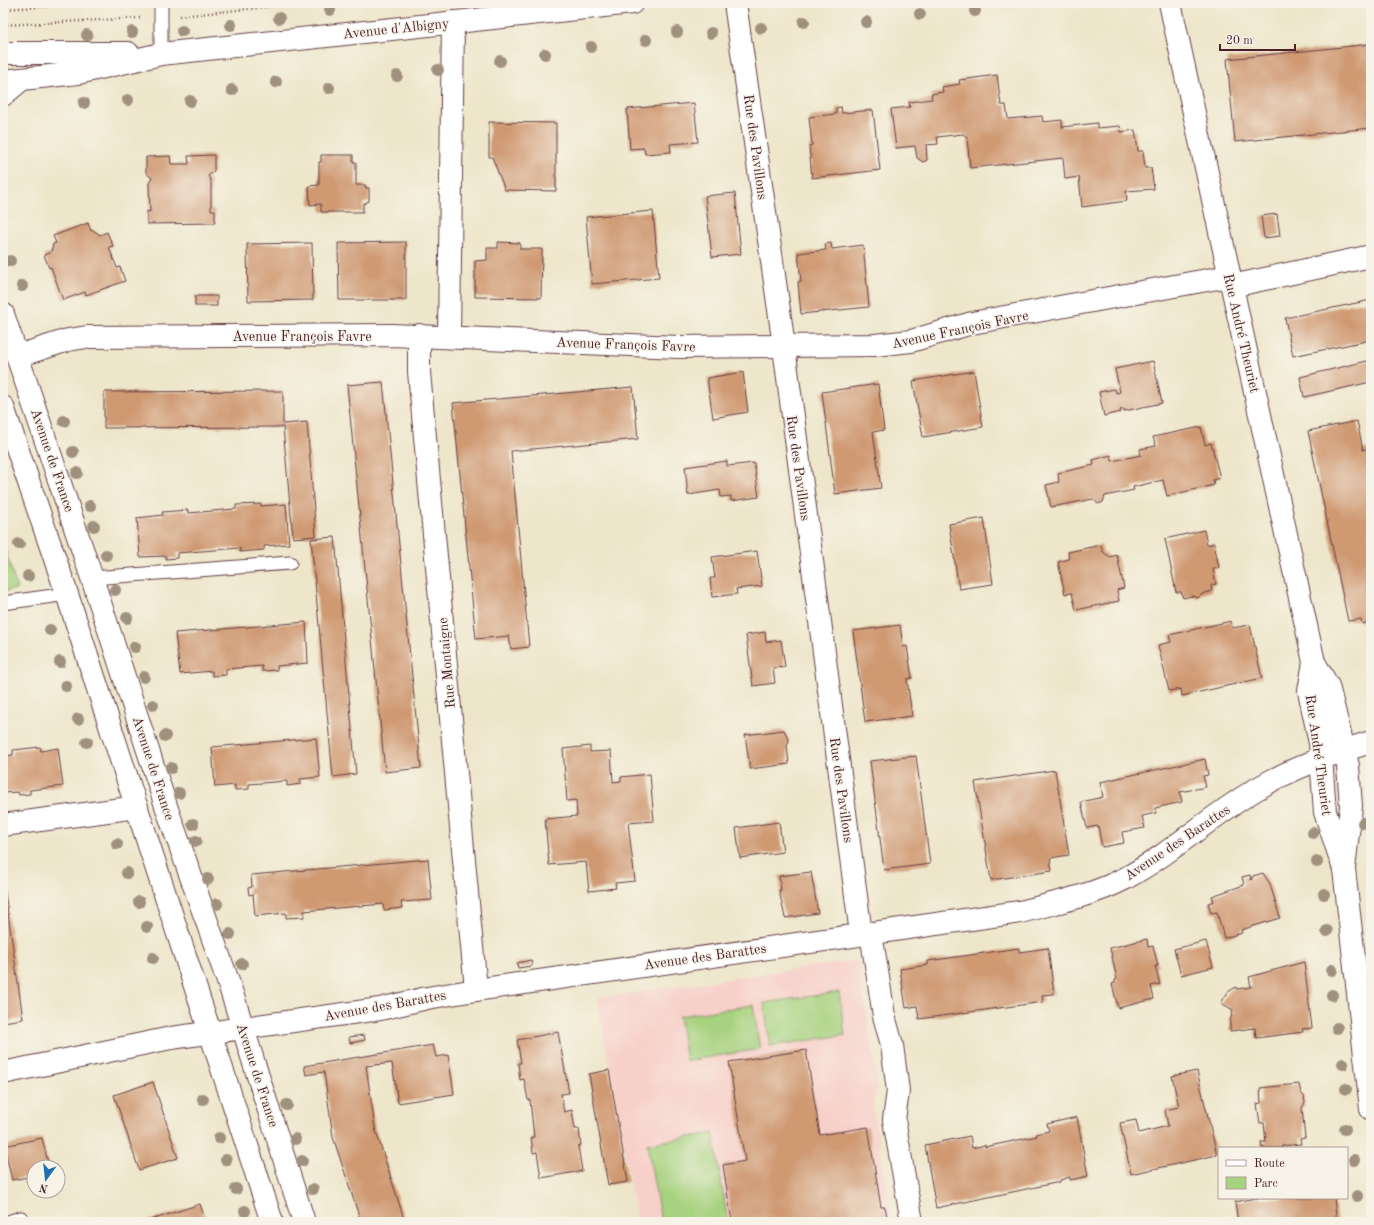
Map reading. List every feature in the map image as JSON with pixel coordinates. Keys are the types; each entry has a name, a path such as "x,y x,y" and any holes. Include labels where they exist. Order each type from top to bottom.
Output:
{"street":[{"name":"Avenue d'Albigny","path":"3,53 161,54 632,3"},
{"name":"Rue des Pavillons","path":"735,3 866,934 892,1045 898,1092 894,1120 912,1222"},
{"name":"Rue André Theuriet","path":"1170,3 1314,662 1328,686 1345,751 1350,779 1351,806 1344,869"},
{"path":"449,336 453,22"},
{"name":"Avenue d'Albigny","path":"12,80 78,73 161,54"},
{"path":"3,95 12,80"},
{"name":"Avenue François Favre","path":"18,356 68,340 87,337 419,335 671,346 875,345 905,342 972,323 1231,281 1371,256"},
{"name":"Avenue de France","path":"3,314 92,578 167,809 243,1027 304,1222"},
{"name":"Rue Montaigne","path":"419,335 419,372 476,990"},
{"name":"Avenue de France","path":"3,407 67,594 272,1222"},
{"name":"Rue André Theuriet","path":"1314,662 1309,691 1320,743 1325,812 1344,869 1371,1109"},
{"name":"Avenue des Barattes","path":"3,1074 171,1038 380,1009 427,998 476,990 1020,912 1103,888 1144,867 1262,786 1321,760 1371,742"},
{"path":"3,825 136,807"}],"lane":[{"path":"161,3 161,54"},
{"path":"92,578 290,563"},
{"path":"3,604 67,594"},
{"path":"8,1222 21,1218"}],"path":[{"path":"3,10 112,3"}],"shaded area":[{"path":"858,960 878,1083 873,1107 892,1222 637,1222 597,998"}],"green space":[{"path":"3,542 17,589 3,592"},
{"path":"839,992 845,1035 770,1046 764,1003"},
{"path":"753,1005 760,1049 686,1061 679,1016"},
{"path":"713,1133 728,1222 661,1222 647,1144"}],"building":[{"path":"1371,44 1371,128 1235,142 1227,59"},
{"path":"997,75 1001,105 1006,105 1008,119 1042,116 1043,122 1062,120 1062,127 1097,123 1097,128 1120,126 1121,132 1135,130 1138,151 1143,151 1145,168 1151,168 1154,189 1126,191 1127,201 1082,207 1079,177 1065,179 1063,158 970,168 967,137 963,134 937,137 938,144 926,145 927,160 923,162 917,158 915,146 896,148 891,109 910,107 909,102 932,99 931,94 943,92 942,87 960,84 959,80"},
{"path":"694,103 698,142 670,144 671,152 645,154 644,148 630,149 627,109"},
{"path":"841,107 842,113 873,110 880,170 812,178 809,146 812,145 809,117 836,114 836,108"},
{"path":"489,122 556,123 556,191 505,190 492,157 489,157"},
{"path":"214,155 214,171 208,176 211,181 211,210 215,210 215,223 147,224 147,211 150,212 149,183 152,178 146,173 146,157 170,156 171,164 189,164 188,156"},
{"path":"321,155 353,155 353,162 356,162 356,185 365,185 366,188 369,188 369,201 363,204 363,212 321,212 321,204 310,205 309,186 319,185 319,162 321,162"},
{"path":"735,193 741,254 712,257 705,196"},
{"path":"653,211 659,278 592,284 586,217"},
{"path":"1277,214 1280,236 1264,238 1261,216"},
{"path":"88,223 91,231 93,230 100,235 107,232 113,246 109,247 117,268 120,267 125,281 86,295 85,292 63,300 51,267 49,268 44,255 51,252 53,244 56,243 53,236"},
{"path":"406,242 406,300 339,300 338,243"},
{"path":"498,242 520,243 520,249 542,249 541,298 475,297 475,261 487,260 487,248 498,248"},
{"path":"312,243 313,300 248,301 247,244"},
{"path":"831,243 832,249 863,245 869,307 801,314 798,282 801,281 798,253 826,250 825,244"},
{"path":"195,296 217,296 217,306 195,306"},
{"path":"1371,300 1371,340 1293,356 1285,318"},
{"path":"1371,360 1371,382 1304,397 1300,377"},
{"path":"1153,361 1162,403 1124,411 1124,409 1120,410 1121,412 1104,416 1099,392 1115,389 1116,393 1120,392 1115,369"},
{"path":"974,371 983,427 923,437 913,381"},
{"path":"743,372 748,412 713,418 707,378"},
{"path":"383,382 421,768 385,772 347,385"},
{"path":"878,384 884,430 873,432 881,488 835,494 822,392"},
{"path":"633,387 638,439 511,451 529,647 511,649 509,636 476,639 453,403"},
{"path":"283,391 283,424 307,422 316,536 293,538 283,427 104,428 104,392"},
{"path":"1357,421 1363,450 1368,448 1371,462 1371,622 1362,624 1361,619 1348,621 1308,431"},
{"path":"1201,427 1205,445 1211,443 1220,478 1213,480 1214,485 1167,496 1163,480 1133,487 1134,490 1105,496 1103,502 1098,504 1093,499 1051,507 1046,485 1059,482 1058,473 1094,465 1093,460 1111,455 1112,461 1141,455 1140,449 1156,446 1153,437"},
{"path":"727,461 727,466 754,463 759,497 731,501 731,496 721,497 720,490 688,495 685,467"},
{"path":"261,504 261,506 286,504 289,544 264,546 264,550 240,552 240,548 177,553 177,558 166,559 166,556 140,557 137,518 163,515 162,512 188,510 188,513 236,509 236,505"},
{"path":"984,518 993,584 959,589 949,524"},
{"path":"1204,530 1207,545 1214,543 1219,568 1213,569 1216,584 1211,585 1212,591 1202,594 1198,598 1192,596 1183,598 1181,592 1176,592 1165,539"},
{"path":"335,537 356,774 333,777 311,539"},
{"path":"1101,545 1103,552 1110,557 1117,555 1124,588 1117,590 1119,601 1076,610 1072,593 1065,594 1058,562 1069,559 1068,552"},
{"path":"757,551 762,586 736,589 737,594 712,597 710,578 715,578 712,557"},
{"path":"1231,621 1232,628 1250,625 1262,678 1182,696 1181,689 1169,691 1158,645 1171,642 1169,635"},
{"path":"306,622 308,663 277,666 277,670 262,671 262,666 226,669 226,675 212,676 212,671 180,674 175,633"},
{"path":"900,625 903,647 907,646 912,678 907,679 912,716 865,722 853,631"},
{"path":"765,632 766,642 781,640 785,667 773,668 775,683 753,686 746,635"},
{"path":"784,730 789,740 787,746 789,764 750,769 745,735"},
{"path":"316,738 320,777 300,779 301,784 287,786 287,781 249,784 249,789 235,790 235,785 215,787 212,747"},
{"path":"590,746 590,752 611,751 613,782 621,781 621,777 650,774 654,821 628,823 635,881 615,883 616,888 589,891 586,862 549,865 545,819 577,816 576,800 567,801 563,749"},
{"path":"40,747 41,751 58,748 63,786 30,790 30,794 19,795 18,792 3,793 3,756 13,755 13,750"},
{"path":"916,756 930,864 884,870 870,761"},
{"path":"1205,759 1208,775 1203,776 1206,787 1180,792 1182,802 1155,808 1156,813 1142,816 1145,828 1122,832 1124,843 1102,847 1098,826 1087,828 1081,802 1103,797 1100,782"},
{"path":"1055,770 1069,855 1050,858 1052,871 991,880 975,782"},
{"path":"779,822 783,852 740,858 736,828"},
{"path":"428,859 432,900 401,902 402,908 384,910 383,904 304,911 304,917 286,918 286,913 255,916 253,894 249,895 248,888 252,887 251,875"},
{"path":"811,872 818,913 785,918 779,890 781,890 779,876"},
{"path":"1263,873 1270,884 1280,918 1241,930 1242,933 1224,938 1217,912 1211,913 1208,903 1214,901 1212,896 1244,885 1242,877 1250,875 1251,880 1253,876"},
{"path":"3,878 23,1019 3,1022"},
{"path":"1147,939 1148,947 1153,946 1158,966 1155,966 1160,984 1151,986 1154,999 1118,1008 1112,984 1115,983 1115,980 1117,979 1110,948"},
{"path":"1206,941 1213,967 1181,975 1174,949"},
{"path":"1019,948 1019,952 1048,948 1054,994 1042,995 1043,1002 919,1019 917,1006 906,1008 900,969 928,965 928,961"},
{"path":"531,960 532,966 518,968 517,963"},
{"path":"1304,962 1312,1028 1302,1029 1303,1032 1256,1038 1255,1028 1230,1031 1230,1021 1233,1010 1221,1003 1228,992 1236,987 1237,989 1251,987 1249,977"},
{"path":"558,1032 569,1093 561,1094 564,1112 572,1110 575,1129 579,1129 581,1145 578,1146 582,1171 541,1178 537,1152 533,1153 531,1137 534,1137 530,1100 528,1100 524,1079 520,1080 518,1063 521,1063 517,1040"},
{"path":"364,1035 365,1040 350,1043 349,1037"},
{"path":"433,1045 436,1057 448,1055 454,1094 398,1103 392,1063 366,1066 375,1128 405,1222 361,1222 333,1137 324,1072 306,1075 304,1066"},
{"path":"806,1050 820,1135 868,1127 881,1207 885,1207 888,1222 732,1222 723,1165 745,1161 729,1062"},
{"path":"609,1070 628,1182 608,1185 589,1074"},
{"path":"1197,1071 1217,1155 1131,1174 1120,1123 1136,1120 1139,1133 1168,1126 1165,1110 1179,1107 1172,1076"},
{"path":"153,1082 178,1158 139,1170 114,1095"},
{"path":"1299,1084 1305,1103 1302,1108 1305,1138 1300,1139 1301,1144 1282,1147 1262,1147 1261,1142 1266,1142 1264,1123 1260,1123 1257,1104 1261,1103 1260,1088"},
{"path":"1077,1117 1088,1176 1070,1180 1070,1177 1060,1180 1060,1182 936,1208 925,1145 970,1136 972,1148 985,1145 985,1147 1037,1136 1036,1134 1049,1131 1047,1124"},
{"path":"42,1138 47,1159 26,1159 26,1177 12,1180 4,1146"},
{"path":"1250,1199 1334,1199 1337,1222 1238,1222 1235,1202"},
{"path":"200,1204 206,1222 145,1222"}]}
